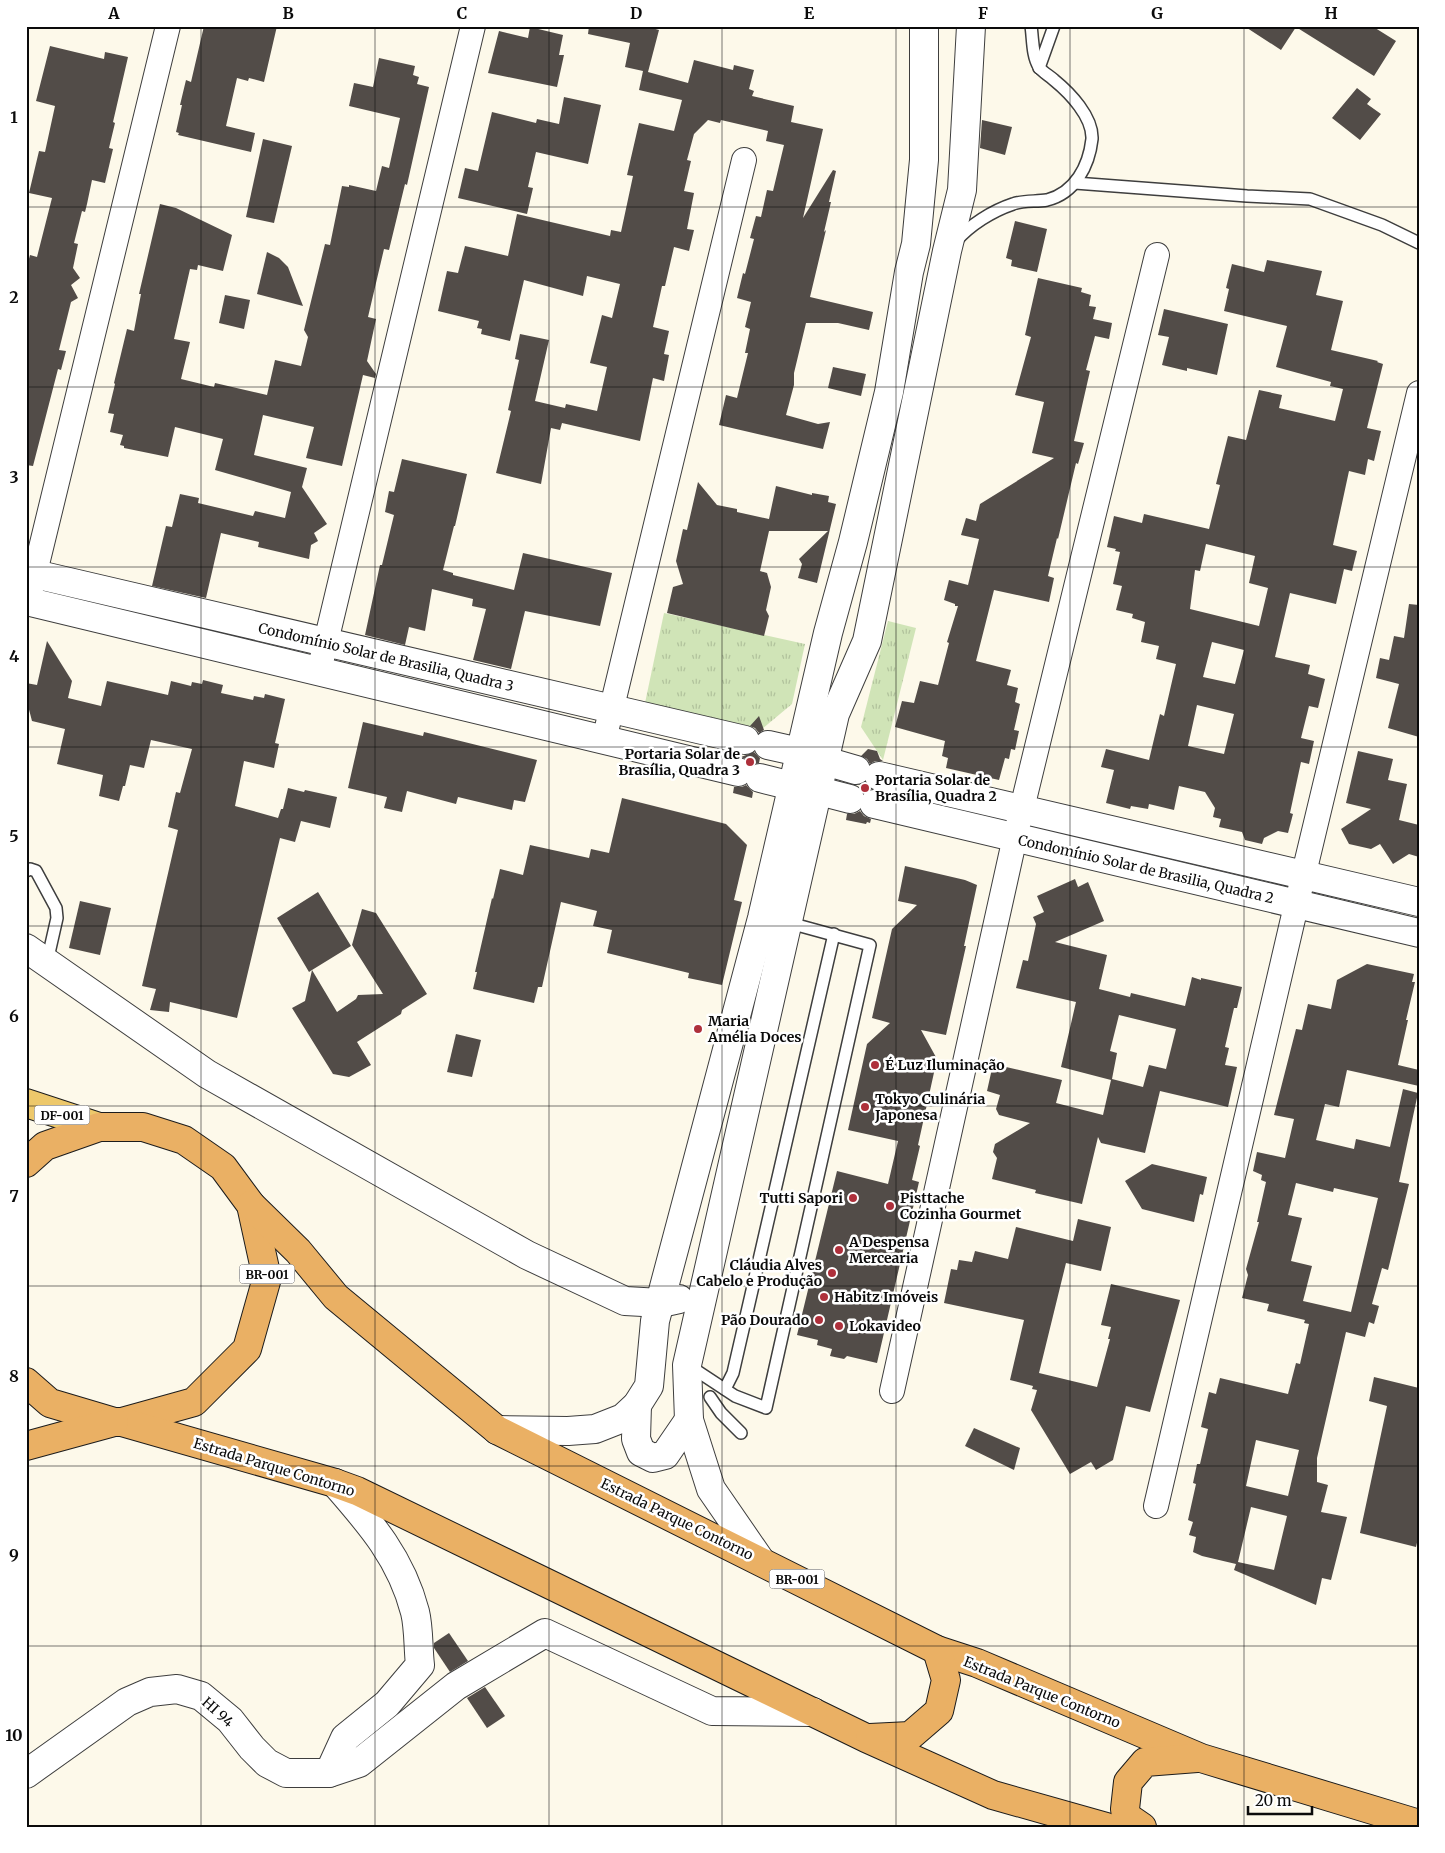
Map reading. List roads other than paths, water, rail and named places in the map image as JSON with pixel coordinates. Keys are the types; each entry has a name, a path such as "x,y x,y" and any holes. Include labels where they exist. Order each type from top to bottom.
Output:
{"highway":[{"name":"BR-001","path":"26,1163 45,1146 99,1127 143,1127 184,1140 223,1167 251,1205 268,1278 247,1349 194,1402 26,1446"},
{"name":"Estrada Parque Contorno","path":"251,1205 298,1251 336,1297 497,1430 937,1650 977,1663 1201,1758 1419,1824"},
{"name":"Estrada Parque Contorno","path":"26,1382 50,1404 357,1491 866,1738 993,1795 1106,1827"},
{"path":"866,1738 910,1736 939,1711 946,1680 937,1650"},
{"path":"1142,1827 1129,1818 1125,1809 1128,1782 1139,1769 1145,1762 1201,1758"}],"main road":[{"name":"DF-001","path":"26,1103 99,1127"}],"street":[{"path":"27,601 30,573 168,26"},
{"path":"319,671 473,26"},
{"path":"760,1560 711,1489 687,1365 700,1308 775,920 792,786 828,633 853,542 889,392 909,272 916,244 924,160 924,26"},
{"path":"497,1430 568,1431 595,1429 623,1418 637,1405 649,1386 655,1321 775,920 818,791 835,714 867,641 947,251 962,190 971,26"},
{"path":"604,740 744,160"},
{"path":"892,1391 1015,838 1157,255"},
{"path":"1156,1506 1419,393"},
{"name":"Condomínio Solar de Brasilia, Quadra 3","path":"30,573 611,710 799,752"},
{"name":"Condomínio Solar de Brasilia, Quadra 3","path":"27,601 792,786"},
{"path":"828,633 844,630 857,634 867,641"},
{"path":"738,772 745,740"},
{"path":"824,761 878,776 1419,902"},
{"path":"873,804 878,776"},
{"name":"Condomínio Solar de Brasilia, Quadra 2","path":"818,791 1419,933"},
{"path":"37,955 207,1074 527,1255 625,1301 661,1303 676,1299 689,1301 700,1308"},
{"path":"637,1405 636,1439 641,1452 653,1458 665,1455 696,1404"},
{"path":"329,1773 345,1738 387,1704 420,1665 415,1614 405,1579 389,1550 373,1527 334,1483"},
{"name":"HI 94","path":"26,1774 127,1702 150,1692 177,1689 201,1696 230,1720 267,1764 286,1773 329,1773 359,1764 456,1686 546,1633 712,1711 813,1712"}],"lane":[{"path":"947,251 962,234 975,224 1014,204 1048,199 1064,193 1083,172 1090,154 1092,137 1089,124 1077,103 1056,81 1039,68 1033,49 1031,26"},
{"path":"1039,68 1054,26"},
{"path":"1075,183 1310,199 1382,225 1419,243"},
{"path":"26,871 30,869 36,871 56,908 56,918 37,955"},
{"path":"687,1365 730,1393 766,1408 870,945 775,920"},
{"path":"730,1393 834,934"},
{"path":"696,1404 730,1393"},
{"path":"696,1404 721,1413 741,1433"}],"place":[{"name":"Portaria Solar de Brasília, Quadra 3","path":"750,762"},
{"name":"Portaria Solar de Brasília, Quadra 2","path":"865,788"},
{"name":"Maria Amélia Doces","path":"698,1029"},
{"name":"É Luz Iluminação","path":"875,1065"},
{"name":"Tokyo Culinária Japonesa","path":"865,1107"},
{"name":"Tutti Sapori","path":"853,1198"},
{"name":"Pisttache Cozinha Gourmet","path":"890,1206"},
{"name":"A Despensa Mercearia","path":"839,1250"},
{"name":"Cláudia Alves Cabelo e Produção","path":"832,1273"},
{"name":"Habitz Imóveis","path":"824,1297"},
{"name":"Pão Dourado","path":"819,1320"},
{"name":"Lokavideo","path":"839,1326"}]}
